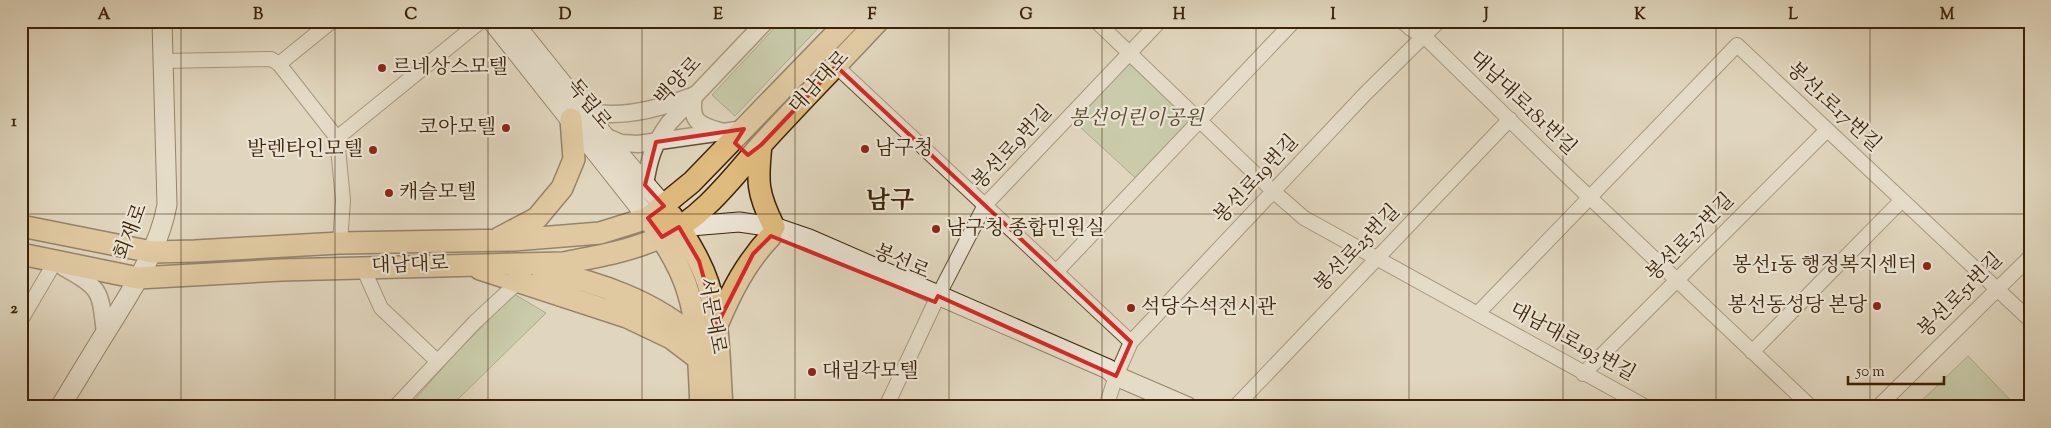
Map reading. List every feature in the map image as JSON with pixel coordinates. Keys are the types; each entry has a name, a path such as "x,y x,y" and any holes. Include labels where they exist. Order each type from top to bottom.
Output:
{"main road":[{"name":"회재로","path":"60,407 126,302 163,226 167,205 162,21"},
{"name":"독립로","path":"492,21 577,115 656,212"},
{"name":"독립로","path":"512,21 577,115 604,136 645,184 656,212"},
{"name":"대남대로","path":"21,226 152,252 340,243 494,241 600,233 656,212 692,182 736,131 848,21"},
{"name":"대남대로","path":"21,254 138,278 252,271 465,265 514,273 604,256 675,234 727,184 761,145 878,21"},
{"path":"494,241 537,218 562,188 574,159 577,115"},
{"path":"736,131 737,145 745,152 751,153 761,145"},
{"path":"716,325 734,286 753,254 773,231 762,204 758,177 761,145"},
{"name":"서문대로","path":"656,212 699,261 708,284 716,325 722,407"},
{"name":"봉선로","path":"675,234 773,231 809,239 867,269 936,299 1012,337 1106,375 1114,375 1188,407"},
{"name":"서문대로","path":"675,234 674,256 688,292 698,350 701,407"},
{"path":"514,273 570,276 633,298 680,324 698,350"}],"street":[{"path":"279,64 332,21"},
{"path":"337,138 481,21"},
{"name":"백양로","path":"645,184 651,153 669,123 766,21"},
{"name":"대남대로193번길","path":"1096,21 1304,218 1378,257 1583,374 1646,407"},
{"name":"봉선로9번길","path":"886,407 936,299 985,205 1160,21"},
{"path":"1056,272 1294,21"},
{"name":"대남대로181번길","path":"1402,21 1411,29 1424,36 1677,281 1811,407"},
{"name":"봉선로19번길","path":"1106,407 1114,375 1131,342 1365,94 1439,21"},
{"name":"봉선1로17번길","path":"1590,197 1736,45 2030,320"},
{"path":"162,61 271,59 279,64 337,138 342,200 340,243"},
{"path":"836,66 1131,342"},
{"path":"694,95 692,110 696,120 706,128 736,131"},
{"name":"독립로","path":"577,115 616,115 639,112 672,104 694,95"},
{"name":"봉선로25번길","path":"1235,407 1510,119"},
{"name":"봉선로37번길","path":"1583,374 1827,130"},
{"path":"604,136 621,143 638,144 736,131"},
{"name":"대남대로193번길","path":"1478,313 1590,197"},
{"path":"1752,352 1902,200"},
{"name":"봉선로51번길","path":"1878,407 2030,257"},
{"path":"21,320 55,262 91,283 99,294 105,334"},
{"path":"363,268 381,308 437,361"},
{"path":"394,407 514,273"}],"highlighted area":[{"path":"836,66 1131,342 1116,376 938,296 935,302 771,236 753,254 717,325 699,261 679,227 662,237 648,218 664,206 645,185 656,142 744,129 735,143 748,155 761,145"}],"green space":[{"path":"781,21 825,21 735,116 712,95"},
{"name":"봉선어린이공원","path":"1130,53 1200,121 1141,183 1069,117"},
{"path":"514,294 546,313 450,407 408,407 455,354"},
{"path":"1968,356 2017,407 1915,407"}],"place":[{"name":"르네상스모텔","path":"382,68"},
{"name":"코아모텔","path":"506,128"},
{"name":"남구청","path":"865,149"},
{"name":"발렌타인모텔","path":"373,150"},
{"name":"캐슬모텔","path":"389,193"},
{"name":"남구청 종합민원실","path":"936,229"},
{"name":"봉선1동 행정복지센터","path":"1927,266"},
{"name":"봉선동성당 본당","path":"1877,306"},
{"name":"석당수석전시관","path":"1131,308"},
{"name":"대림각모텔","path":"812,372"}],"district":[{"name":"남구","path":"890,202"}]}
